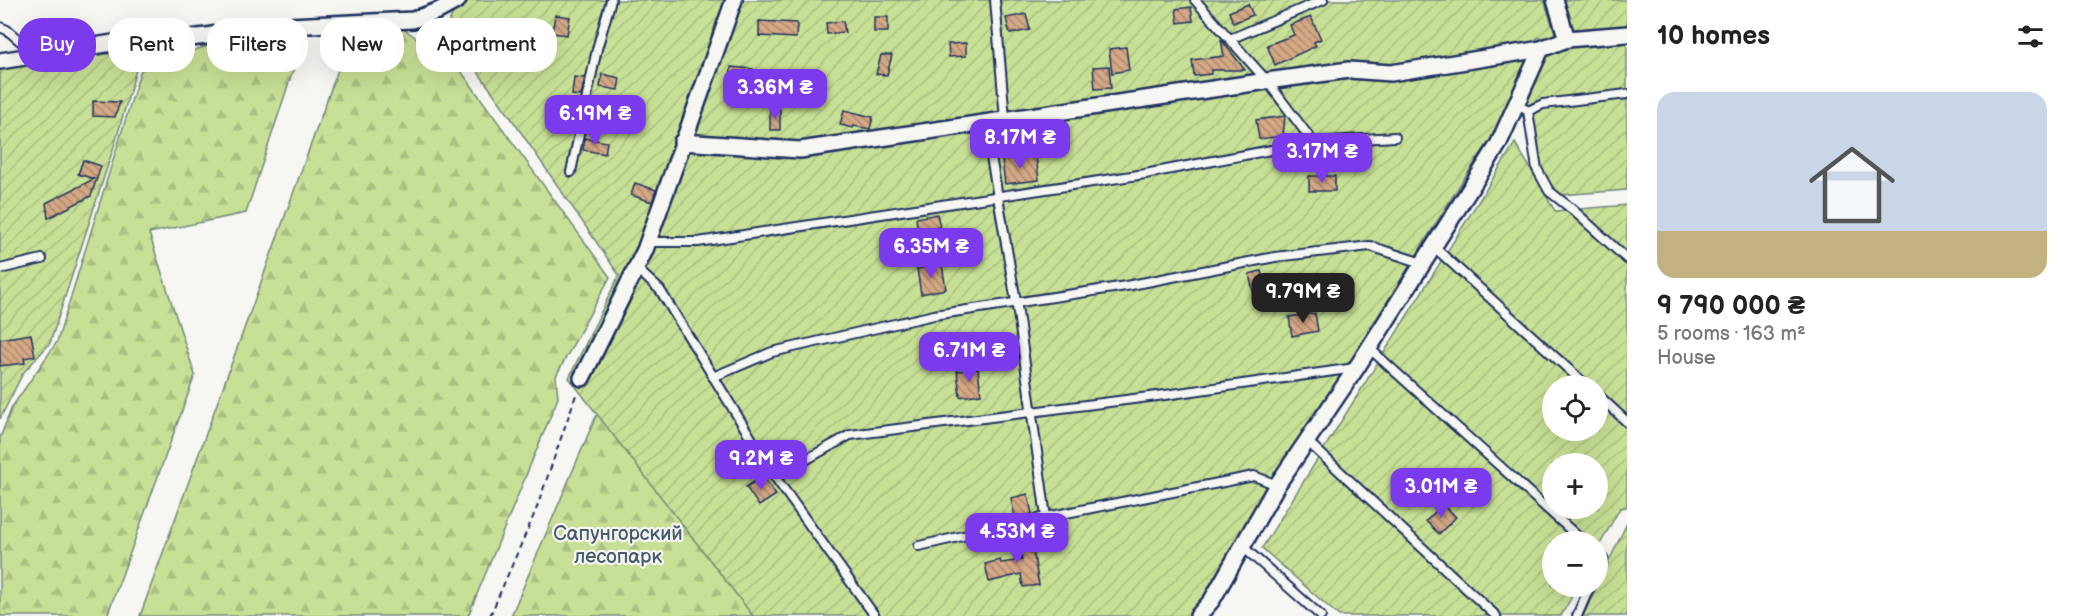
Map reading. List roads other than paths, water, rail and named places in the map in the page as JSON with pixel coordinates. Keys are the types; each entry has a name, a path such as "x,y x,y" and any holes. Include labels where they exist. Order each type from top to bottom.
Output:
{"street":[{"path":"96,46 119,42 145,44 248,28 412,20 440,10 458,0"},
{"path":"582,378 648,242 734,0"},
{"path":"1555,0 1566,39"},
{"path":"682,142 800,150 1348,70 1391,73 1541,49 1566,39 1627,34"},
{"path":"1198,616 1212,600 1277,485 1357,367 1522,108 1541,49"},
{"path":"0,60 18,58"}],"lane":[{"path":"571,172 597,49 610,0"},
{"path":"995,0 1005,119"},
{"path":"1195,0 1267,81 1313,142"},
{"path":"1230,39 1323,0"},
{"path":"0,27 18,40"},
{"path":"1627,94 1522,108 1537,169 1549,191 1627,259"},
{"path":"985,122 1016,303 1046,517"},
{"path":"648,242 698,242 1145,174 1313,142 1395,137"},
{"path":"713,377 772,352 934,315 1126,286 1275,257 1370,246 1422,263"},
{"path":"1433,246 1575,375"},
{"path":"0,268 42,260"},
{"path":"636,268 660,290 775,477 875,616"},
{"path":"1369,348 1572,531"},
{"path":"775,477 850,435 1032,413 1357,367"},
{"path":"1608,404 1627,422"},
{"path":"1307,441 1496,616"},
{"path":"919,546 1046,517 1254,476 1277,485"},
{"path":"1242,546 1321,616"},
{"path":"1577,616 1585,597"}],"park label":[{"name":"Сапунгорский лесопарк","path":"618,546"}]}
